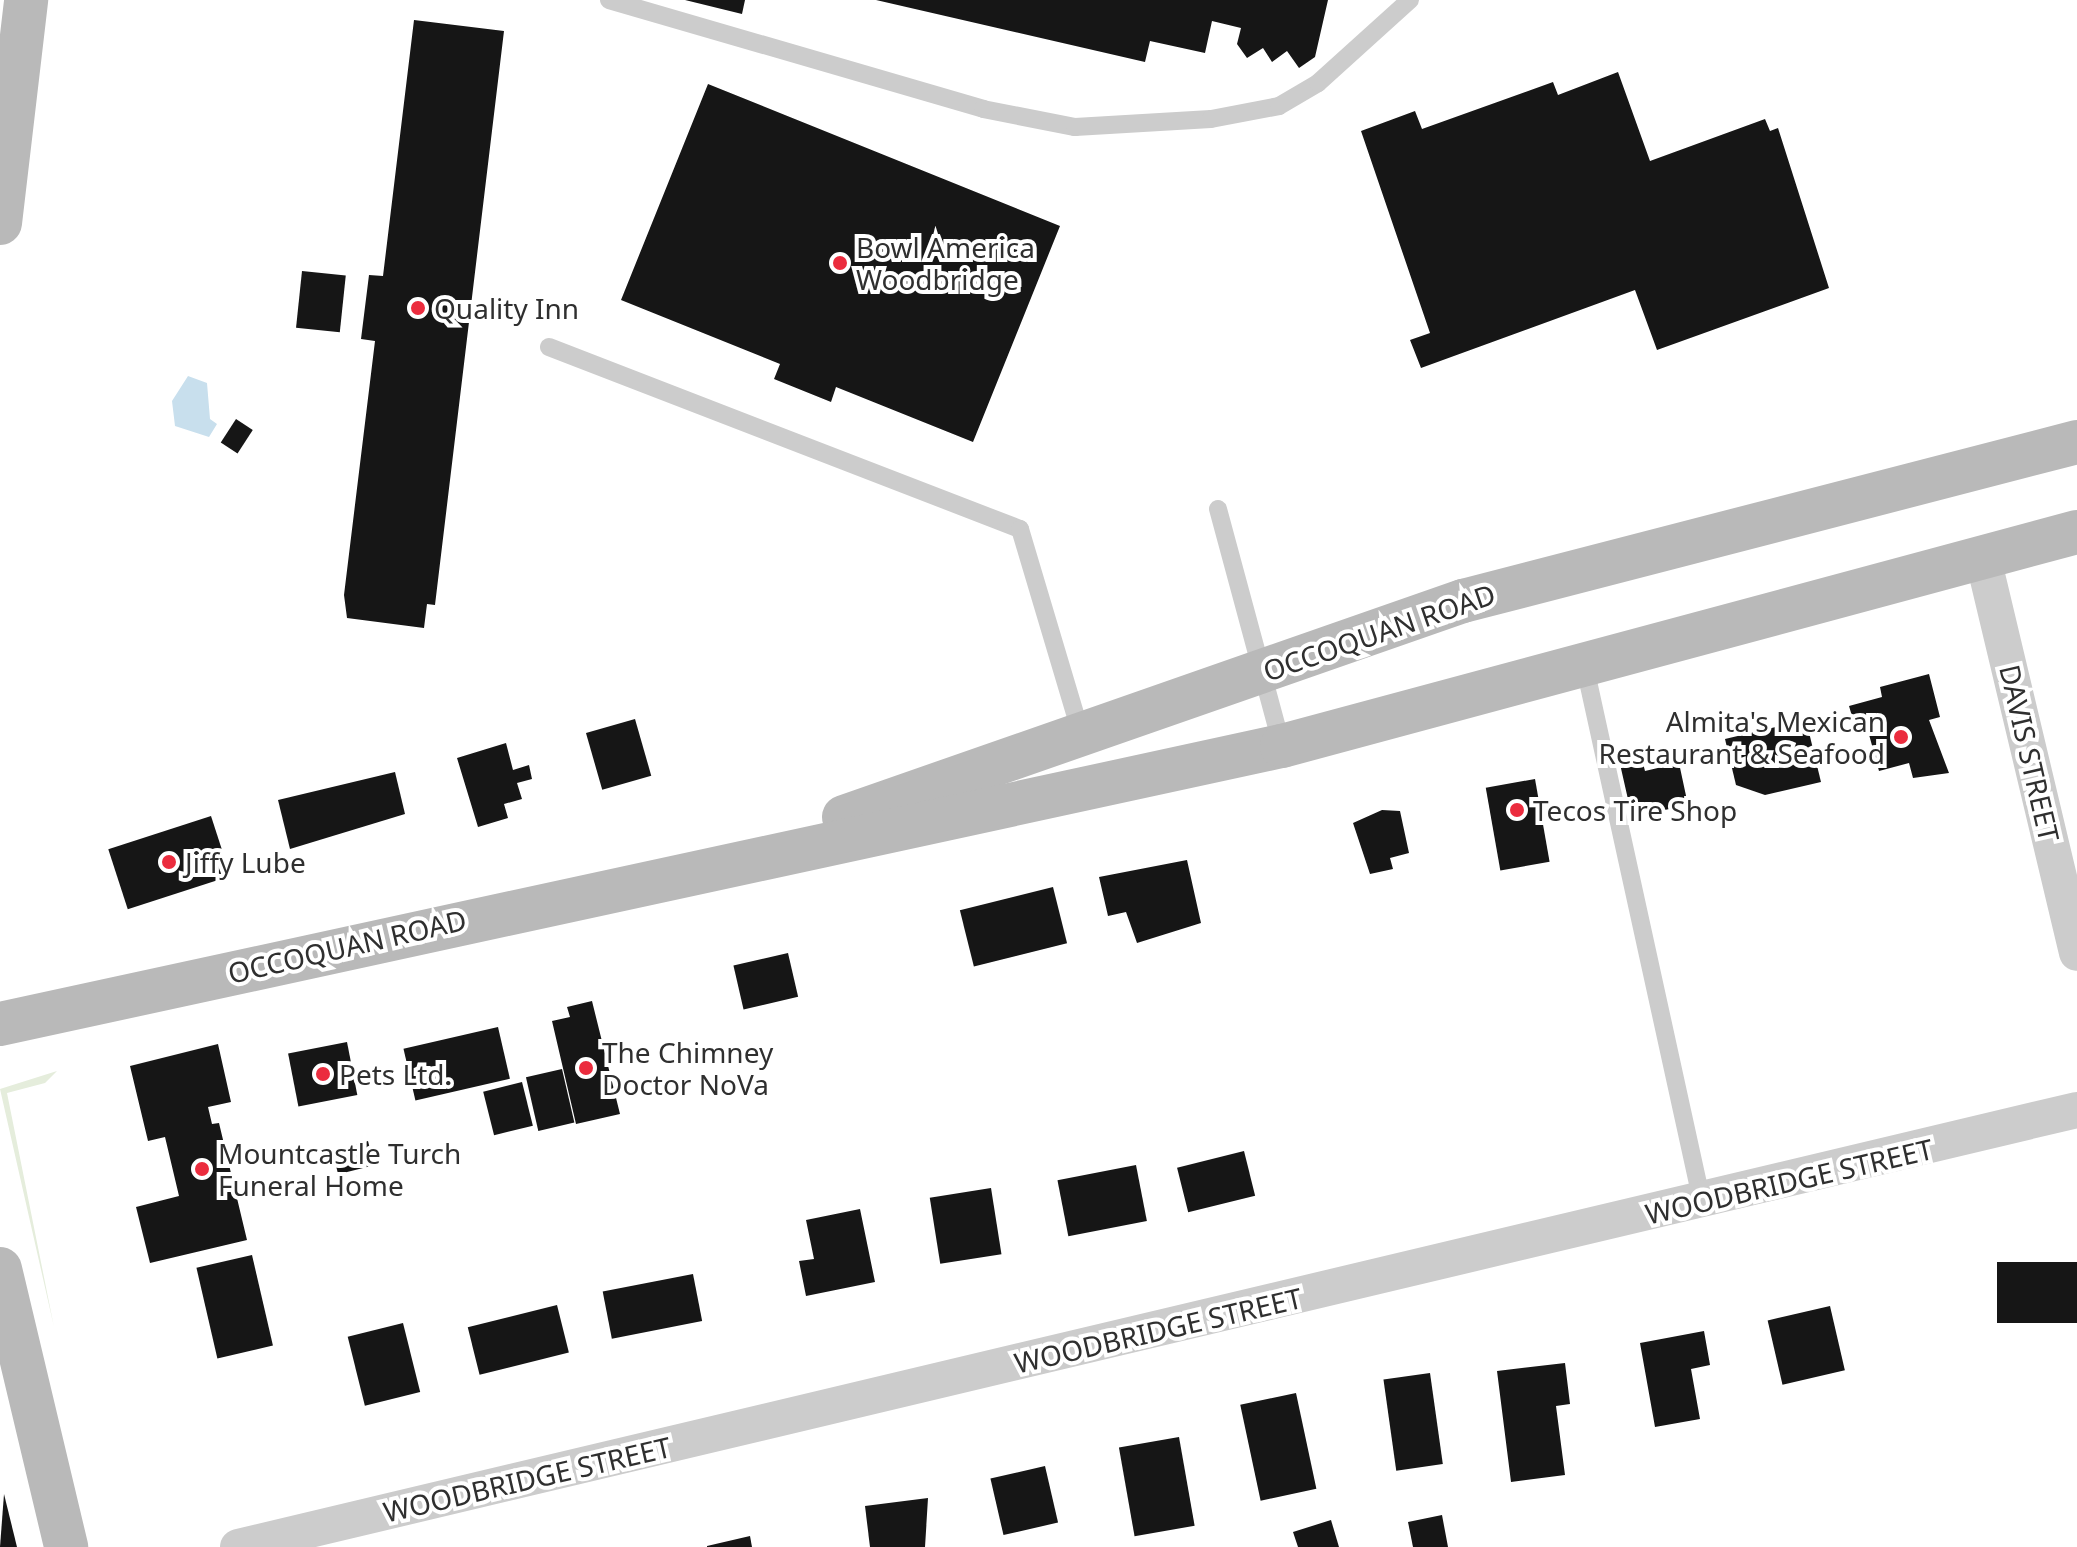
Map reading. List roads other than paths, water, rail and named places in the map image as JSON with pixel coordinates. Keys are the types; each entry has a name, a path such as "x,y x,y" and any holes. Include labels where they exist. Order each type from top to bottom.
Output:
{"main road":[{"path":"0,223 26,0"},
{"name":"OCCOQUAN ROAD","path":"694,869 1262,671 1627,555 2077,442"},
{"name":"OCCOQUAN ROAD","path":"0,1024 694,869 1282,746 1982,554 2077,532"},
{"path":"2,1287 66,1547"}],"street":[{"name":"DAVIS STREET","path":"1982,554 2077,953"},
{"name":"WOODBRIDGE STREET","path":"238,1547 1702,1202 2077,1110"}],"lane":[{"path":"609,0 983,109 1086,127 1279,106 1318,83 1410,0"},
{"path":"549,347 1020,529 1081,733"},
{"path":"1218,509 1282,746"},
{"path":"1584,663 1702,1202"}],"water":[{"path":"188,376 207,383 210,419 217,424 209,437 175,426 172,401"}],"place":[{"name":"Bowl America Woodbridge","path":"840,263"},
{"name":"Quality Inn","path":"418,308"},
{"name":"Almita's Mexican Restaurant & Seafood","path":"1901,737"},
{"name":"Tecos Tire Shop","path":"1517,810"},
{"name":"Jiffy Lube","path":"169,862"},
{"name":"The Chimney Doctor NoVa","path":"586,1068"},
{"name":"Pets Ltd.","path":"323,1074"},
{"name":"Mountcastle Turch Funeral Home","path":"202,1169"}]}
